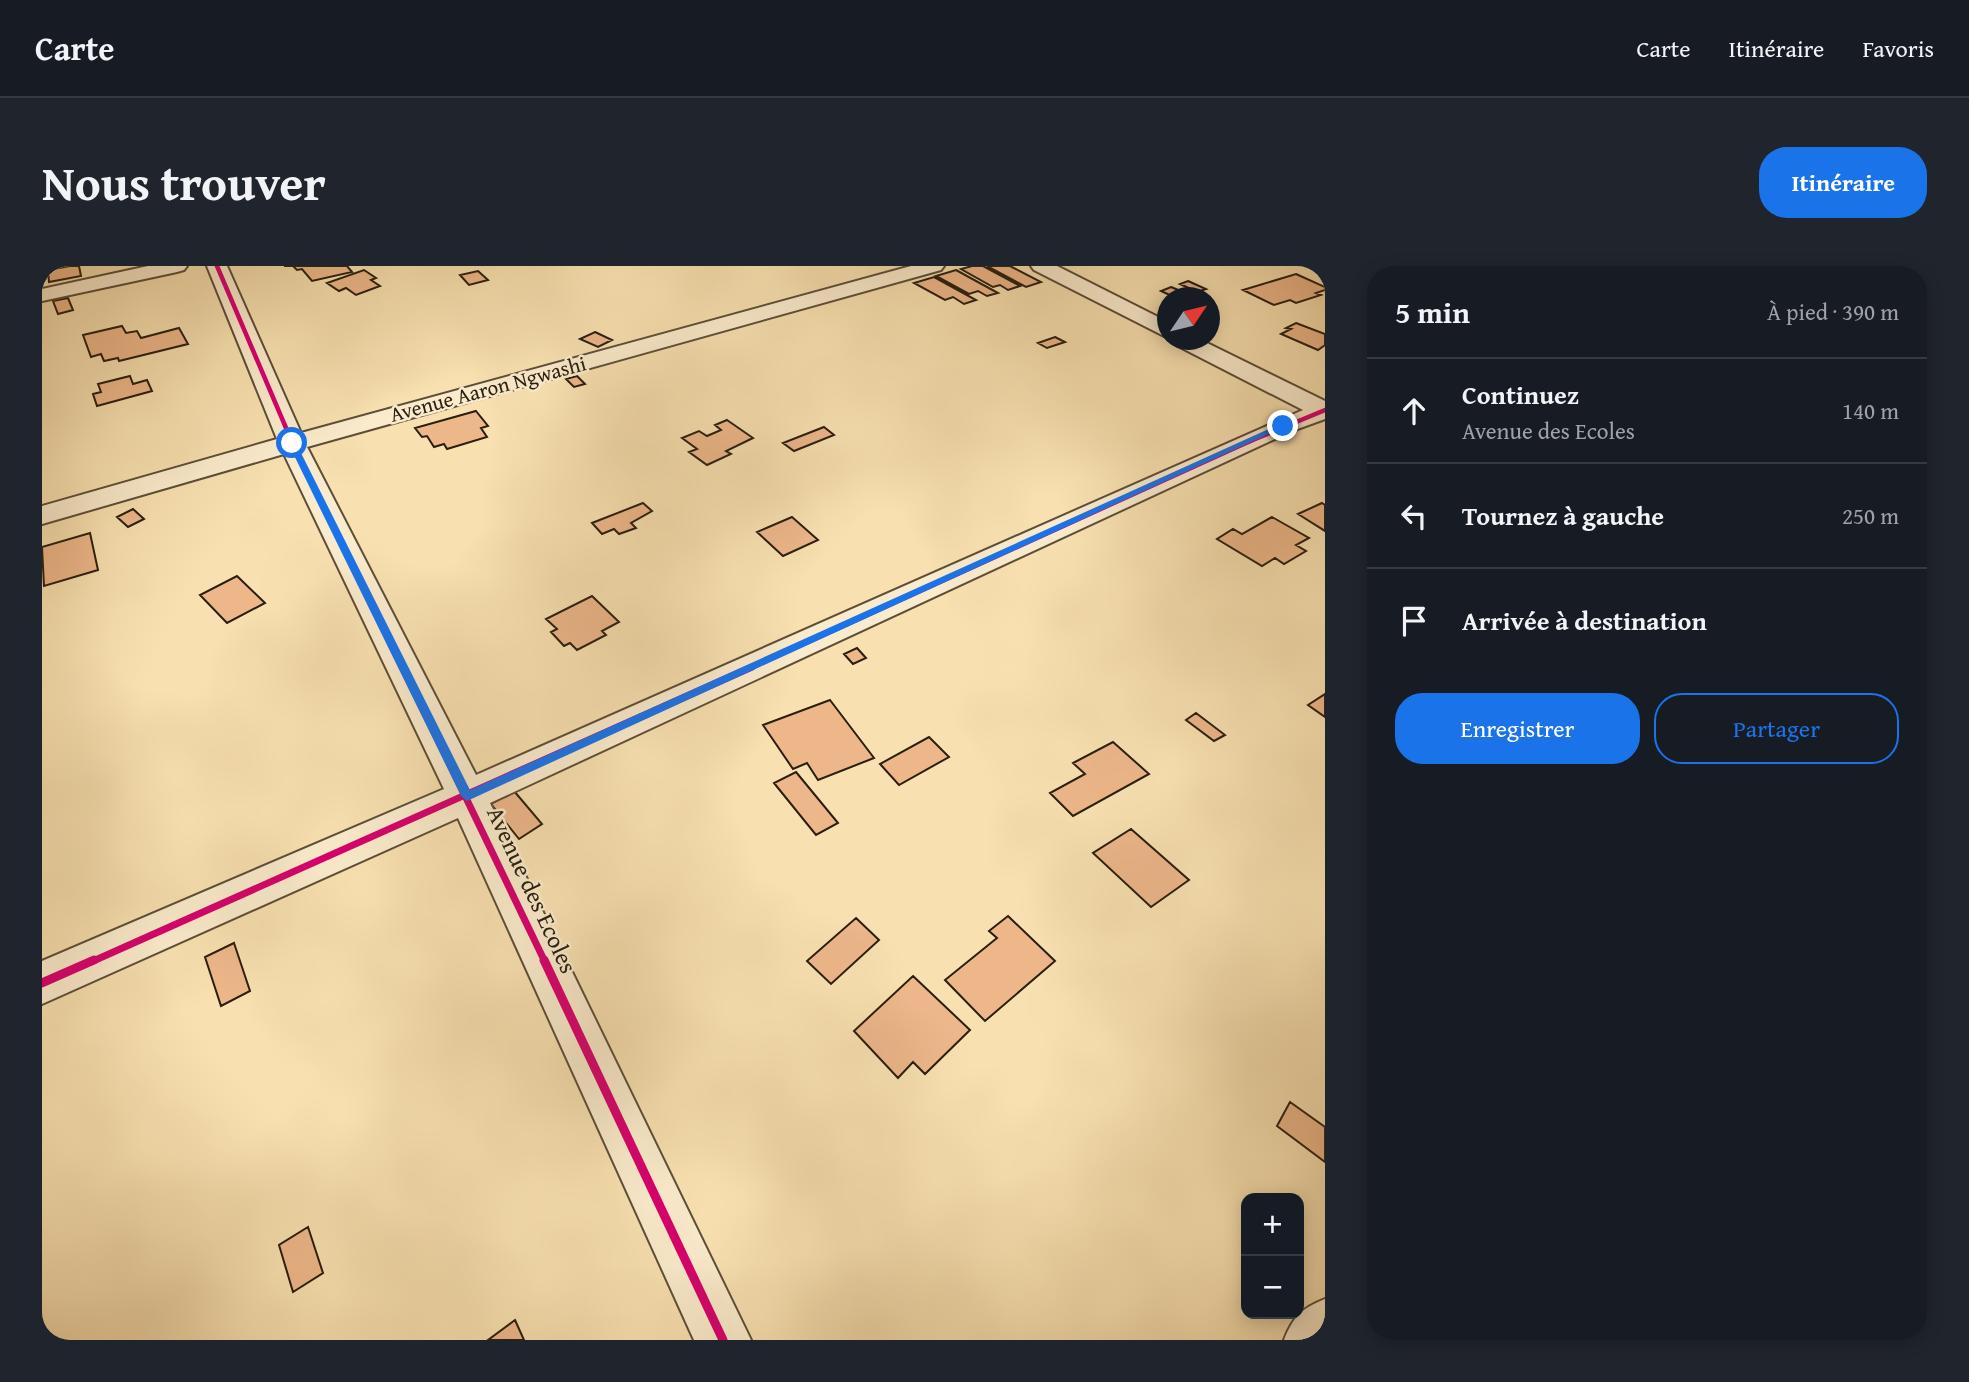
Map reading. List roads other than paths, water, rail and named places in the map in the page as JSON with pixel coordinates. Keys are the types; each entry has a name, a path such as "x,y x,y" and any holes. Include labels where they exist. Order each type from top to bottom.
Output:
{"street":[{"path":"42,295 177,266"},
{"name":"Avenue des Ecoles","path":"217,266 292,443 467,796 723,1340"},
{"name":"Avenue Aaron Ngwashi","path":"42,515 292,443 934,266"},
{"path":"1041,266 1157,326"},
{"path":"1204,350 1325,411"},
{"path":"42,983 467,796 1283,426 1325,411"},
{"path":"1312,1340 1325,1327"}]}
